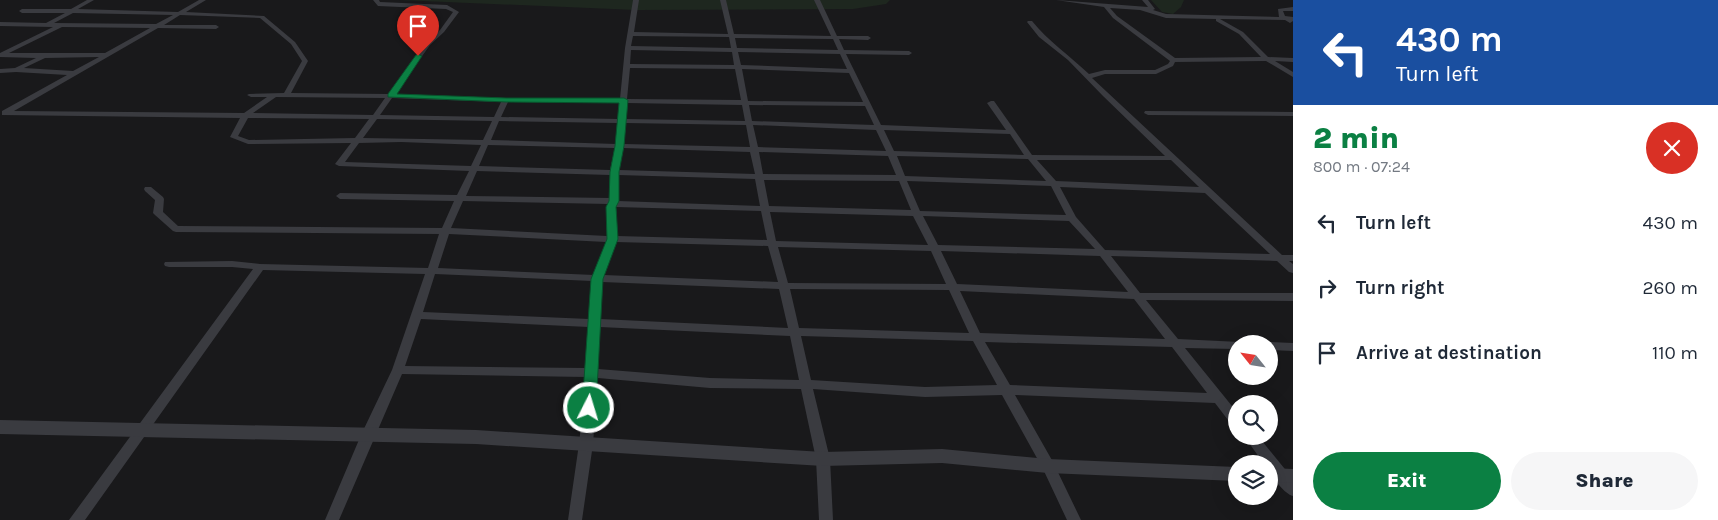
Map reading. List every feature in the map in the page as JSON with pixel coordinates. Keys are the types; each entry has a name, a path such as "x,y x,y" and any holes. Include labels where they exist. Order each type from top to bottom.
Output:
{"street":[{"path":"47,25 91,0"},
{"path":"2,114 203,0"},
{"path":"376,0 378,4 447,7 456,12 442,31 428,44 391,96 354,141 338,164 760,177 902,178 1207,190"},
{"path":"575,520 586,444 597,279 612,239 611,207 614,203 614,172 620,146 628,48 636,0"},
{"path":"723,0 755,149 772,243 784,286 823,459 826,520"},
{"path":"817,0 891,152 916,212 954,287 976,336 1048,466 1074,520"},
{"path":"1059,0 1152,9 1145,0"},
{"path":"1106,6 1115,17 1173,60 1183,62 1214,59 1266,58 1293,60"},
{"path":"1140,8 1166,16 1291,20"},
{"path":"1291,20 1282,17 1280,10 1293,9"},
{"path":"22,11 98,11 262,17 294,43 305,61 287,95"},
{"path":"1215,19 1241,33 1266,58 1293,76"},
{"path":"1030,22 1041,36 1070,59 1172,158 1293,270"},
{"path":"0,24 216,27"},
{"path":"0,55 62,25"},
{"path":"630,34 868,38"},
{"path":"628,48 908,53"},
{"path":"0,55 106,55"},
{"path":"16,70 44,56"},
{"path":"1087,77 1105,72 1156,72 1171,66 1173,60"},
{"path":"627,66 850,71"},
{"path":"0,71 74,73"},
{"path":"251,95 867,104"},
{"path":"275,95 244,116 234,138 248,142 286,140 486,142 1030,157 1172,158"},
{"path":"332,520 398,370 445,231 506,100"},
{"path":"991,104 1030,157 1052,183 1072,218 1103,253 1228,410"},
{"path":"2,114 497,118 749,123 1012,132"},
{"path":"1148,114 1293,114"},
{"path":"148,189 160,199 158,213 176,229 445,231 612,239 1293,258"},
{"path":"340,196 460,198 1072,218"},
{"path":"169,264 232,264 260,267 432,271 784,286 954,287 1137,296 1293,297"},
{"path":"76,520 260,267"},
{"path":"417,315 794,332 1228,345"},
{"path":"1278,346 1293,347"},
{"path":"398,370 592,373 710,383 805,384 925,392 1005,390 1218,398"},
{"path":"0,427 476,437 823,459 942,456 1048,466 1228,474"},
{"path":"1257,445 1293,490"}],"shaded area":[{"path":"399,0 890,0 886,4 853,9 636,10"},
{"path":"1151,0 1184,0 1181,7 1173,14 1162,12"}],"route":[{"path":"418,56 391,96 492,98 506,100 624,100 620,146 614,172 614,204 611,207 612,239 597,279 589,408"}]}
